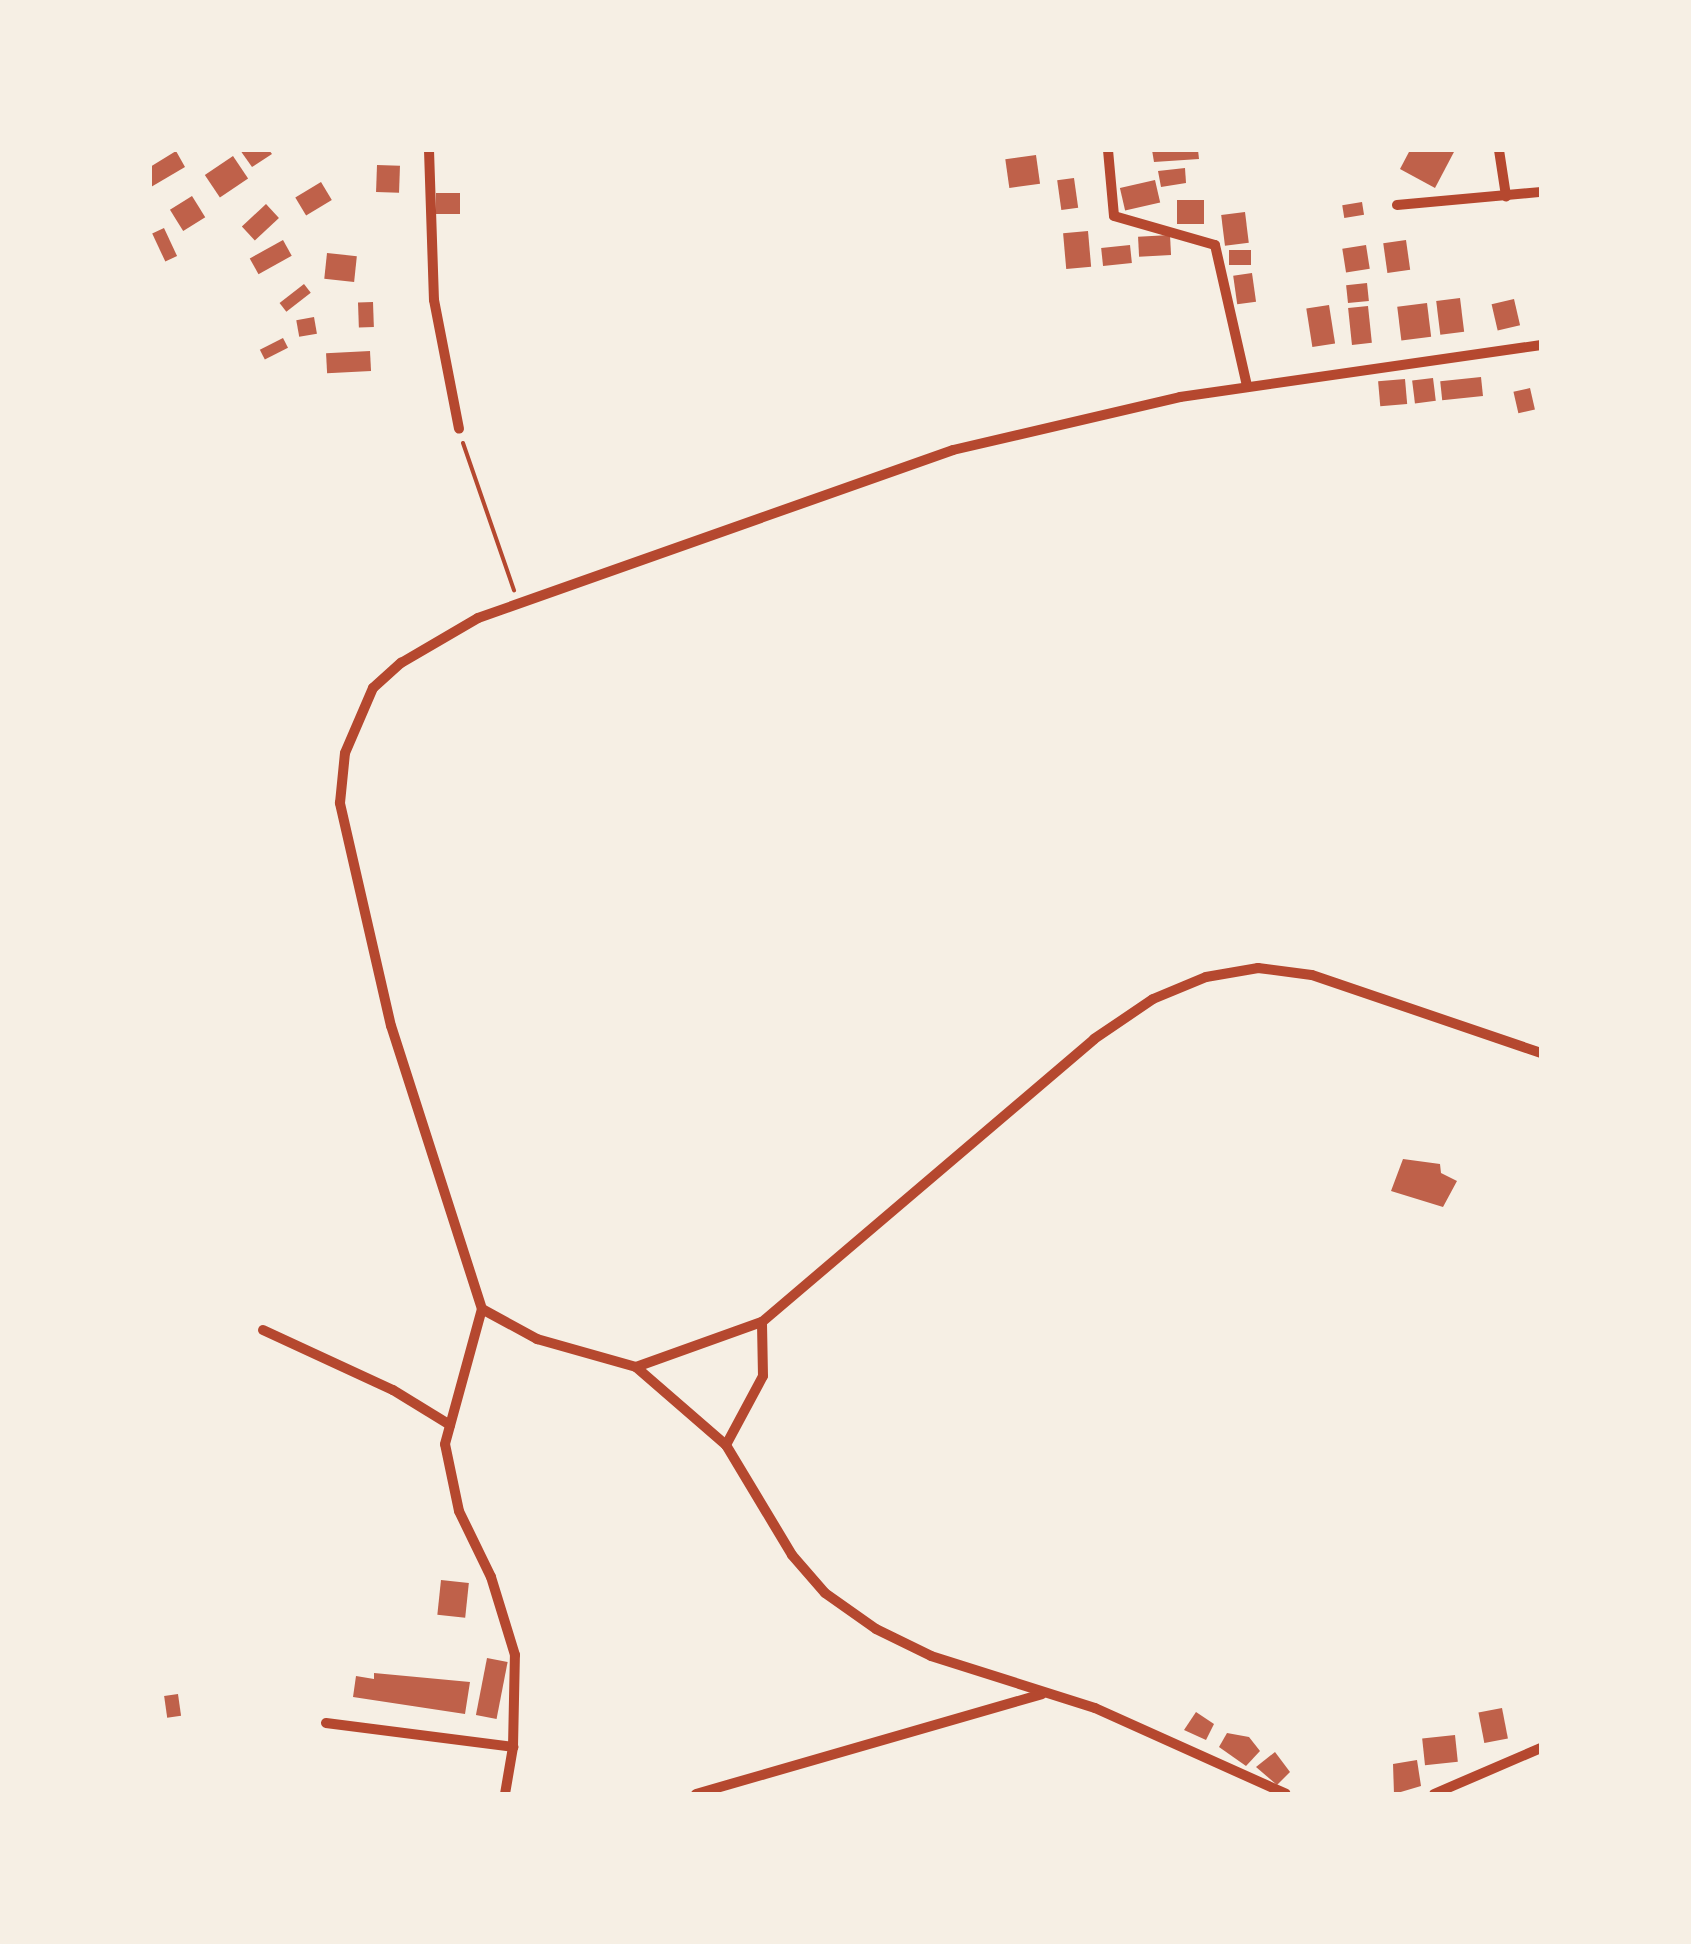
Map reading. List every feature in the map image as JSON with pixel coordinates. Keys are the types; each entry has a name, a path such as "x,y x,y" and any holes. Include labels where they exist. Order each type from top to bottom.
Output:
{"street":[{"path":"429,150 434,300 459,429"},
{"path":"1108,150 1114,216 1214,245 1247,386"},
{"path":"1498,150 1506,196"},
{"path":"1397,206 1541,192"},
{"path":"505,1794 513,1747 515,1655 490,1577 459,1512 445,1444 482,1309 391,1026 340,803 351,734 373,688 440,638 519,603 953,450 1247,386 1541,345"},
{"path":"636,1367 762,1322 1094,1039 1153,999 1206,977 1258,968 1312,976 1541,1053"},
{"path":"482,1309 537,1339 636,1367 726,1445 769,1523 826,1594 931,1656 1095,1708 1286,1794"},
{"path":"726,1445 763,1376 762,1322"},
{"path":"263,1330 393,1390 450,1425"},
{"path":"696,1794 1043,1694"},
{"path":"326,1723 513,1747"},
{"path":"1434,1794 1541,1748"}],"path":[{"path":"459,429 519,603"}],"building":[{"path":"240,150 269,150 272,154 252,167"},
{"path":"1152,150 1198,150 1199,159 1154,162"},
{"path":"1410,150 1455,150 1435,188 1400,169"},
{"path":"176,151 185,167 151,187 150,167"},
{"path":"1036,155 1040,184 1009,188 1005,159"},
{"path":"233,156 248,178 220,197 205,175"},
{"path":"377,165 400,166 399,193 376,192"},
{"path":"1185,168 1186,183 1161,187 1158,171"},
{"path":"1074,178 1078,208 1061,210 1057,180"},
{"path":"1155,180 1160,202 1125,211 1120,188"},
{"path":"321,182 332,200 306,215 295,197"},
{"path":"436,193 460,193 460,214 436,214"},
{"path":"192,196 205,217 183,231 170,210"},
{"path":"1177,200 1204,200 1204,224 1177,224"},
{"path":"1362,202 1364,215 1344,218 1342,205"},
{"path":"266,204 279,218 255,240 242,227"},
{"path":"1245,212 1249,243 1225,246 1221,215"},
{"path":"164,228 177,256 165,262 152,233"},
{"path":"1088,231 1091,267 1066,269 1063,233"},
{"path":"1170,235 1171,255 1139,257 1138,237"},
{"path":"283,240 292,256 258,274 250,258"},
{"path":"1406,240 1410,270 1387,273 1383,243"},
{"path":"1130,245 1132,263 1103,266 1101,248"},
{"path":"1366,245 1370,269 1346,272 1342,249"},
{"path":"1229,250 1251,250 1251,265 1229,265"},
{"path":"327,253 357,256 354,282 324,279"},
{"path":"1252,273 1256,302 1237,304 1233,276"},
{"path":"1367,283 1369,301 1348,303 1346,285"},
{"path":"304,284 311,293 286,312 280,303"},
{"path":"1460,298 1464,332 1440,335 1436,301"},
{"path":"1514,299 1520,325 1498,330 1492,304"},
{"path":"373,302 374,327 359,328 358,303"},
{"path":"1427,303 1431,337 1401,340 1397,307"},
{"path":"1329,305 1335,344 1312,347 1306,309"},
{"path":"1368,306 1372,343 1352,345 1348,308"},
{"path":"314,317 317,334 299,337 296,320"},
{"path":"283,338 288,348 265,360 260,350"},
{"path":"370,351 371,371 327,373 326,353"},
{"path":"1481,377 1483,396 1442,400 1440,381"},
{"path":"1433,378 1436,401 1415,403 1412,381"},
{"path":"1405,379 1407,404 1380,406 1378,381"},
{"path":"1530,388 1535,409 1518,413 1513,392"},
{"path":"1403,1159 1440,1164 1441,1173 1457,1181 1443,1207 1391,1191"},
{"path":"441,1580 469,1583 465,1618 437,1615"},
{"path":"487,1658 508,1662 497,1719 476,1715"},
{"path":"374,1673 470,1682 465,1714 353,1697 356,1676 374,1679"},
{"path":"178,1694 181,1716 167,1718 164,1696"},
{"path":"1502,1708 1508,1738 1484,1743 1478,1713"},
{"path":"1196,1712 1214,1724 1206,1740 1184,1730"},
{"path":"1227,1733 1249,1737 1260,1751 1246,1766 1219,1747"},
{"path":"1455,1735 1458,1762 1425,1765 1422,1738"},
{"path":"1275,1752 1290,1772 1277,1785 1256,1767"},
{"path":"1417,1760 1421,1786 1394,1794 1393,1764"}]}
